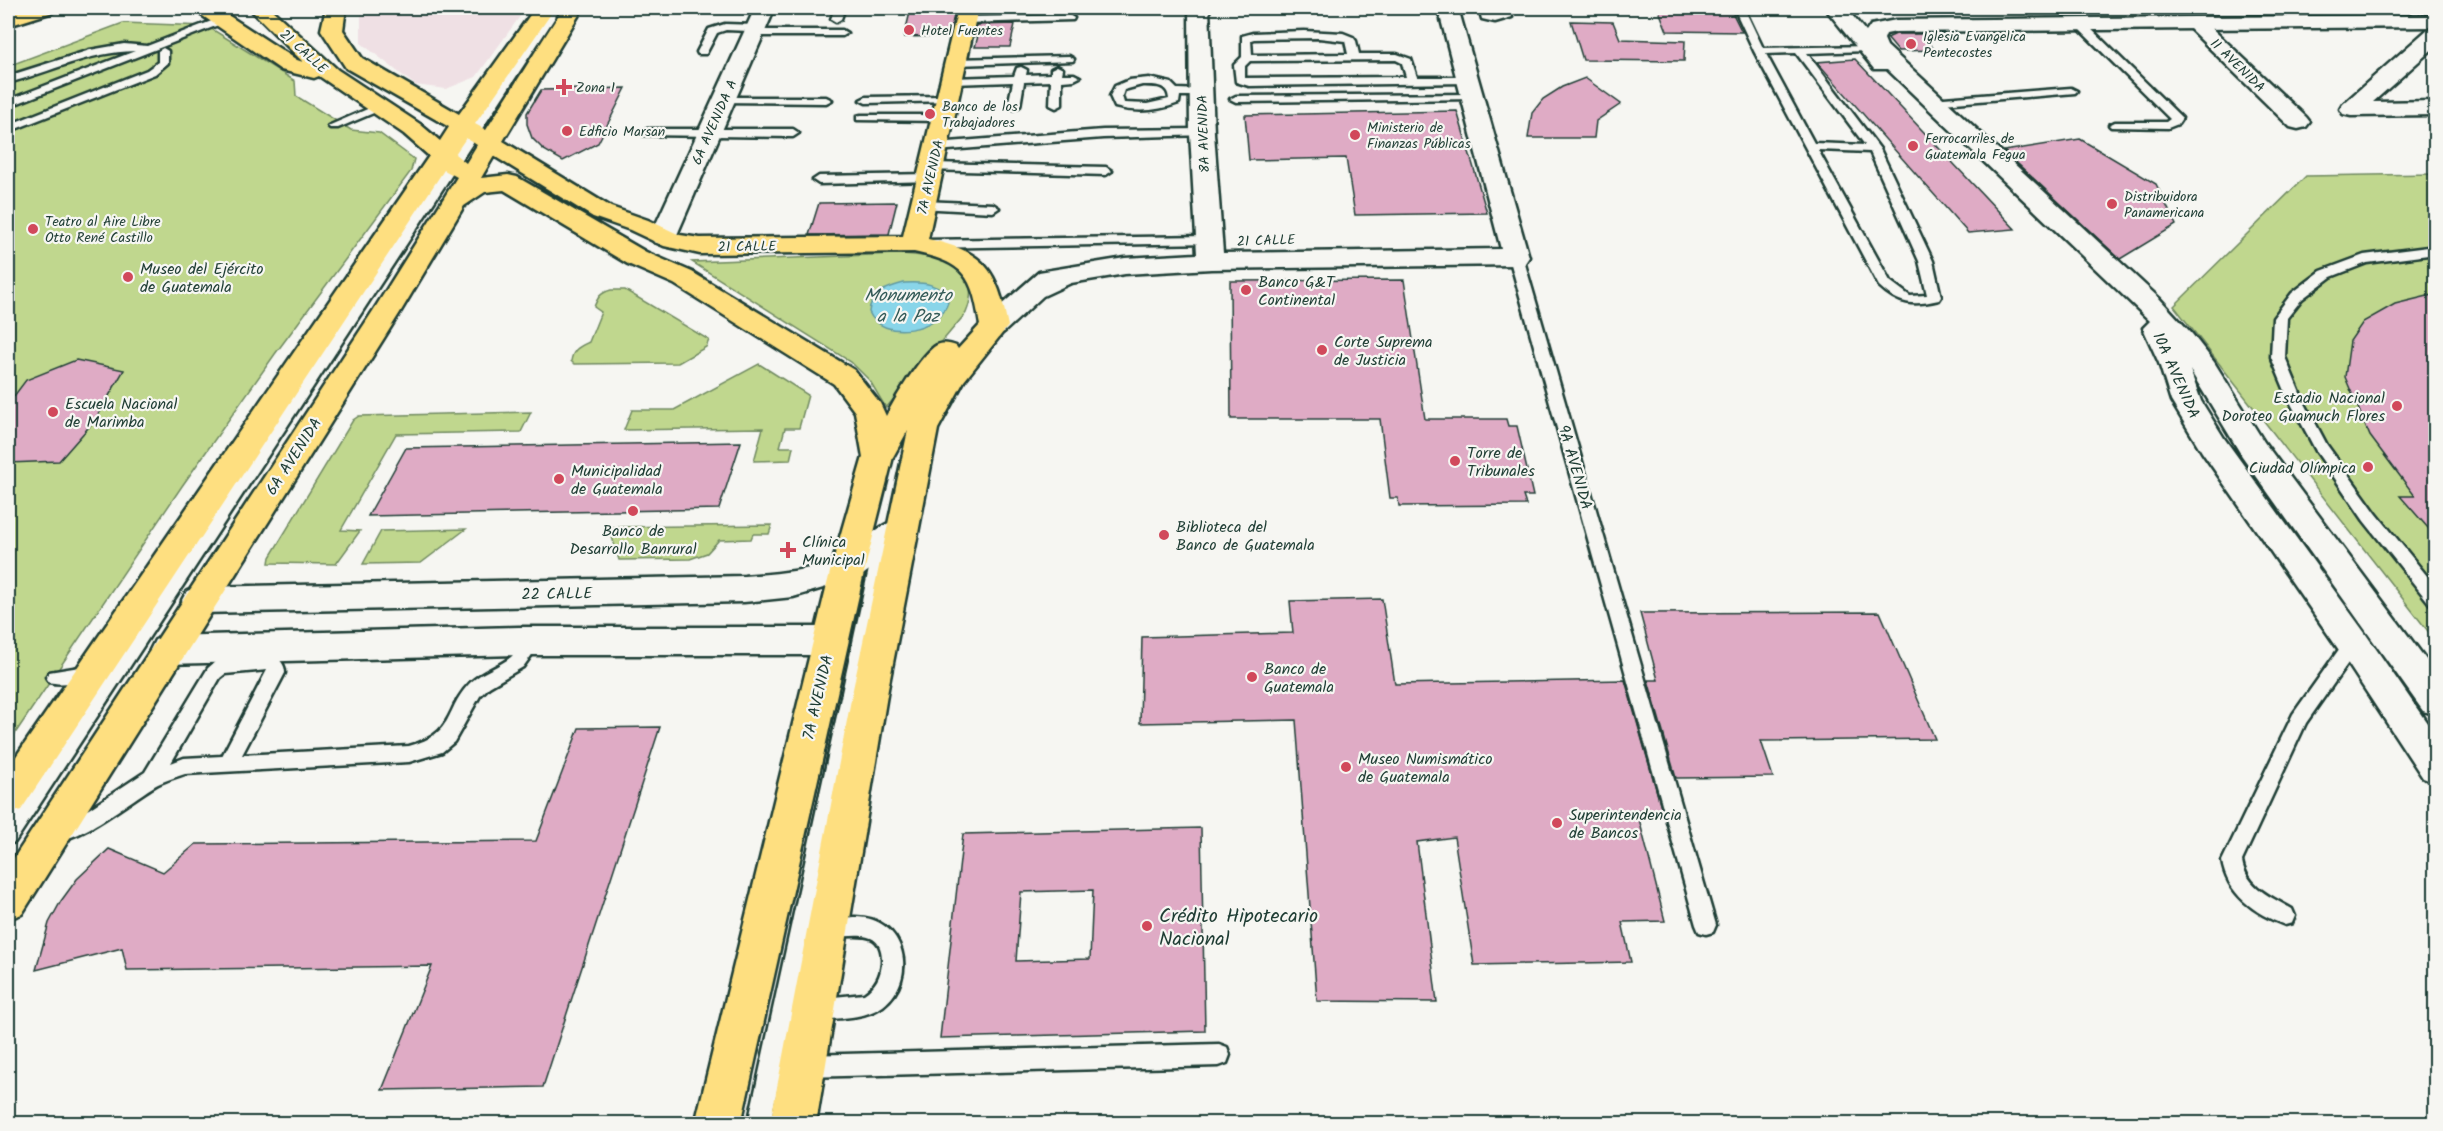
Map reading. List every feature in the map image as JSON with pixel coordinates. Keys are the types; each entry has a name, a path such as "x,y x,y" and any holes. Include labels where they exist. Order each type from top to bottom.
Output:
{"main road":[{"path":"8,10 15,8"},
{"path":"8,20 46,8"},
{"name":"21 CALLE","path":"259,8 330,75 412,129 454,165"},
{"name":"21 CALLE","path":"336,8 332,30 354,63 411,94 602,212 639,225 663,237 700,246 914,244"},
{"path":"344,45 352,8"},
{"name":"6A AVENIDA","path":"8,901 199,600 387,311 453,201 454,165 474,135 499,74 545,8"},
{"name":"6A AVENIDA","path":"8,798 92,672 474,135 573,8"},
{"name":"7A AVENIDA","path":"914,244 967,14"},
{"path":"218,17 289,65 330,75"},
{"path":"411,94 453,93 475,88 499,74"},
{"path":"453,201 478,186 508,182 637,258 683,278 844,377 870,410 878,457"},
{"path":"602,212 646,242 683,278"},
{"path":"793,1124 891,538 923,429 933,404 992,315 983,281 972,267 957,256 914,244"},
{"name":"7A AVENIDA","path":"718,1124 830,641 878,457 917,386 992,315"}],"street":[{"name":"8A AVENIDA","path":"1199,8 1202,133 1209,248"},
{"name":"9A AVENIDA","path":"1448,8 1514,247"},
{"name":"10A AVENIDA","path":"1835,8 1867,48 1926,109 2151,321 2159,332 2173,363 2186,401 2213,445 2353,643 2436,767"},
{"path":"1846,8 1868,20 1896,26 2436,21"},
{"name":"11 AVENIDA","path":"2178,8 2298,122"},
{"name":"6A AVENIDA A","path":"663,237 758,23"},
{"name":"10A AVENIDA","path":"1896,26 1876,30 1874,43 1878,49 2149,304 2182,340 2204,369 2253,449 2436,700"},
{"path":"2436,34 2351,109 2436,108"},
{"name":"21 CALLE","path":"992,315 1064,276 1209,248 1514,247"},
{"name":"22 CALLE","path":"199,600 744,589 794,584 848,568 891,538"},
{"path":"167,650 533,641 830,641"}],"lane":[{"path":"474,135 556,8"},
{"path":"836,19 840,8"},
{"path":"1484,8 1486,17 1495,19 1507,17 1503,8"},
{"path":"1739,8 1759,51 1884,283 1900,298 1919,301 1934,297 1926,261 1874,149 1799,50"},
{"path":"967,14 1069,18"},
{"path":"8,104 159,49 218,17"},
{"path":"702,52 713,31 725,27 758,23 842,33"},
{"path":"2081,25 2176,118 2168,125 2115,125"},
{"path":"1247,58 1246,38 1253,36 1333,35 1347,37 1351,41 1354,58"},
{"path":"1759,51 1867,48"},
{"path":"8,80 72,56 98,50 159,49"},
{"path":"8,129 151,72 163,63 159,49"},
{"path":"1413,81 1407,61 1403,59 1247,58 1239,65 1240,80 1249,83 1413,81 1470,89"},
{"path":"861,118 949,90 1023,60 1063,59 1057,78 1056,105"},
{"path":"1014,106 1023,60"},
{"path":"866,100 1019,79 1074,77"},
{"path":"1174,92 1174,101 1164,106 1126,107 1119,105 1116,96 1119,88 1131,83 1167,85 1174,92 1201,93"},
{"path":"1236,99 1470,89"},
{"path":"1932,102 2071,91"},
{"path":"722,104 826,100"},
{"path":"722,104 788,108"},
{"path":"334,126 379,107"},
{"path":"648,133 793,133"},
{"path":"819,180 932,164 1103,134 1202,133"},
{"path":"1810,146 1874,149"},
{"path":"932,164 1106,171"},
{"path":"8,836 454,165"},
{"path":"923,205 993,208"},
{"name":"21 CALLE","path":"914,244 1209,248"},
{"name":"9A AVENIDA","path":"1514,247 1706,925"},
{"path":"2436,250 2364,259 2326,274 2297,296 2280,318 2278,357 2295,398 2321,447 2370,518 2436,599"},
{"path":"759,1124 891,538"},
{"path":"46,840 96,816 152,778 184,766 409,754 435,747 447,737 474,691 483,682 517,662 533,641"},
{"path":"2285,916 2242,889 2232,874 2232,861 2299,719 2353,643"},
{"path":"152,778 214,673 221,667 272,663 276,668 276,673 228,764"},
{"path":"55,677 92,672"},
{"path":"813,1009 850,1008 877,998 890,978 894,957 887,939 869,927 826,928"},
{"path":"804,1066 1219,1055"}],"shaded area":[{"path":"361,8 526,8 476,77 446,89 415,85 361,43"}],"green space":[{"path":"123,23 207,26 295,81 296,96 351,130 379,133 414,159 411,171 275,354 182,486 8,744 8,66"},
{"name":"Ciudad Olímpica","path":"2435,174 2435,640 2174,306 2306,176"},
{"path":"897,254 940,260 953,266 963,273 969,283 970,296 966,313 886,408 870,381 851,362 692,262"},
{"path":"611,290 625,290 709,340 706,347 678,363 574,364 571,361 573,354 579,347 589,342 601,312 594,307 597,301 602,294"},
{"path":"759,364 808,395 799,428 785,428 780,447 793,447 790,460 754,461 763,428 624,430 632,410 674,410"},
{"path":"531,412 521,432 396,434 341,530 360,531 336,564 269,563 270,557 353,420 359,416"},
{"path":"772,525 769,534 753,534 751,539 719,540 707,553 690,559 619,560 609,527"},
{"path":"466,529 421,563 363,564 381,531"}],"water":[{"name":"Monumento a la Paz","path":"904,283 924,283 941,290 948,302 943,312 923,326 910,329 898,330 876,321 869,312 873,300 886,289"}],"building":[{"path":"911,8 956,8 949,36 904,37"},
{"path":"980,8 1018,8 1017,14 979,14"},
{"path":"1658,8 1730,8 1742,32 1667,31"},
{"path":"1571,21 1613,22 1620,39 1685,41 1684,61 1583,60"},
{"path":"1015,24 1010,47 975,47 978,36 974,36 977,25"},
{"name":"Iglesia Evangelica Pentecostes","path":"1896,34 1921,34 1935,50 1898,51 1887,38"},
{"name":"Ferrocarriles de Guatemala Fegua","path":"1855,59 2015,229 1968,233 1817,62"},
{"path":"1585,78 1621,104 1596,121 1594,138 1528,138 1532,113 1543,99 1562,87"},
{"name":"Edficio Marsan","path":"626,88 598,143 563,161 544,150 532,138 527,124 527,113 541,90"},
{"path":"1457,111 1487,213 1355,215 1346,158 1249,160 1245,115"},
{"name":"Distribuidora Panamericana","path":"2080,139 2156,184 2176,225 2120,259 2004,151"},
{"path":"897,202 889,234 809,235 819,203"},
{"name":"Corte Suprema de Justicia","path":"1404,280 1425,419 1506,419 1508,426 1517,426 1533,496 1523,496 1526,505 1399,506 1398,498 1390,498 1380,419 1231,419 1230,281"},
{"name":"Estadio Nacional Doroteo Guamuch Flores","path":"2436,294 2436,537 2400,496 2415,496 2370,436 2345,377 2350,341 2363,322 2395,304"},
{"name":"Escuela Nacional de Marimba","path":"76,360 124,370 95,420 59,461 8,463 8,404 26,380"},
{"name":"Municipalidad de Guatemala","path":"741,442 719,509 368,516 406,448"},
{"path":"1382,599 1395,684 1625,680 1662,810 1637,811 1665,921 1622,922 1631,962 1474,965 1454,837 1417,842 1437,1002 1317,1001 1296,720 1140,723 1142,637 1293,633 1290,601"},
{"path":"1880,612 1935,739 1761,741 1773,777 1676,778 1648,680 1658,680 1640,613"},
{"path":"660,727 543,1087 382,1090 432,966 127,970 122,948 36,970 49,923 61,901 77,879 109,849 163,872 196,844 536,841 579,728"},
{"name":"Crédito Hipotecario Nacional","path":"1201,828 1205,1031 940,1038 963,834","holes":["1093,890 1090,959 1016,961 1021,892"]}],"place":[{"name":"Hotel Fuentes","path":"909,30"},
{"name":"Iglesia Evangelica Pentecostes","path":"1911,44"},
{"name":"Zona 1","path":"564,87"},
{"name":"Banco de los Trabajadores","path":"930,114"},
{"name":"Edficio Marsan","path":"567,131"},
{"name":"Ministerio de Finanzas Públicas","path":"1355,135"},
{"name":"Ferrocarriles de Guatemala Fegua","path":"1913,146"},
{"name":"Distribuidora Panamericana","path":"2112,204"},
{"name":"Teatro al Aire Libre Otto René Castillo","path":"33,229"},
{"name":"Museo del Ejército de Guatemala","path":"128,277"},
{"name":"Banco G&T Continental","path":"1246,290"},
{"name":"Corte Suprema de Justicia","path":"1322,350"},
{"name":"Estadio Nacional Doroteo Guamuch Flores","path":"2397,406"},
{"name":"Escuela Nacional de Marimba","path":"53,412"},
{"name":"Torre de Tribunales","path":"1455,461"},
{"name":"Ciudad Olímpica","path":"2368,467"},
{"name":"Municipalidad de Guatemala","path":"559,479"},
{"name":"Banco de Desarrollo Banrural","path":"633,511"},
{"name":"Biblioteca del Banco de Guatemala","path":"1164,535"},
{"name":"Clínica Municipal","path":"788,550"},
{"name":"Banco de Guatemala","path":"1252,677"},
{"name":"Museo Numismático de Guatemala","path":"1346,767"},
{"name":"Superintendencia de Bancos","path":"1557,823"},
{"name":"Crédito Hipotecario Nacional","path":"1147,926"}]}
